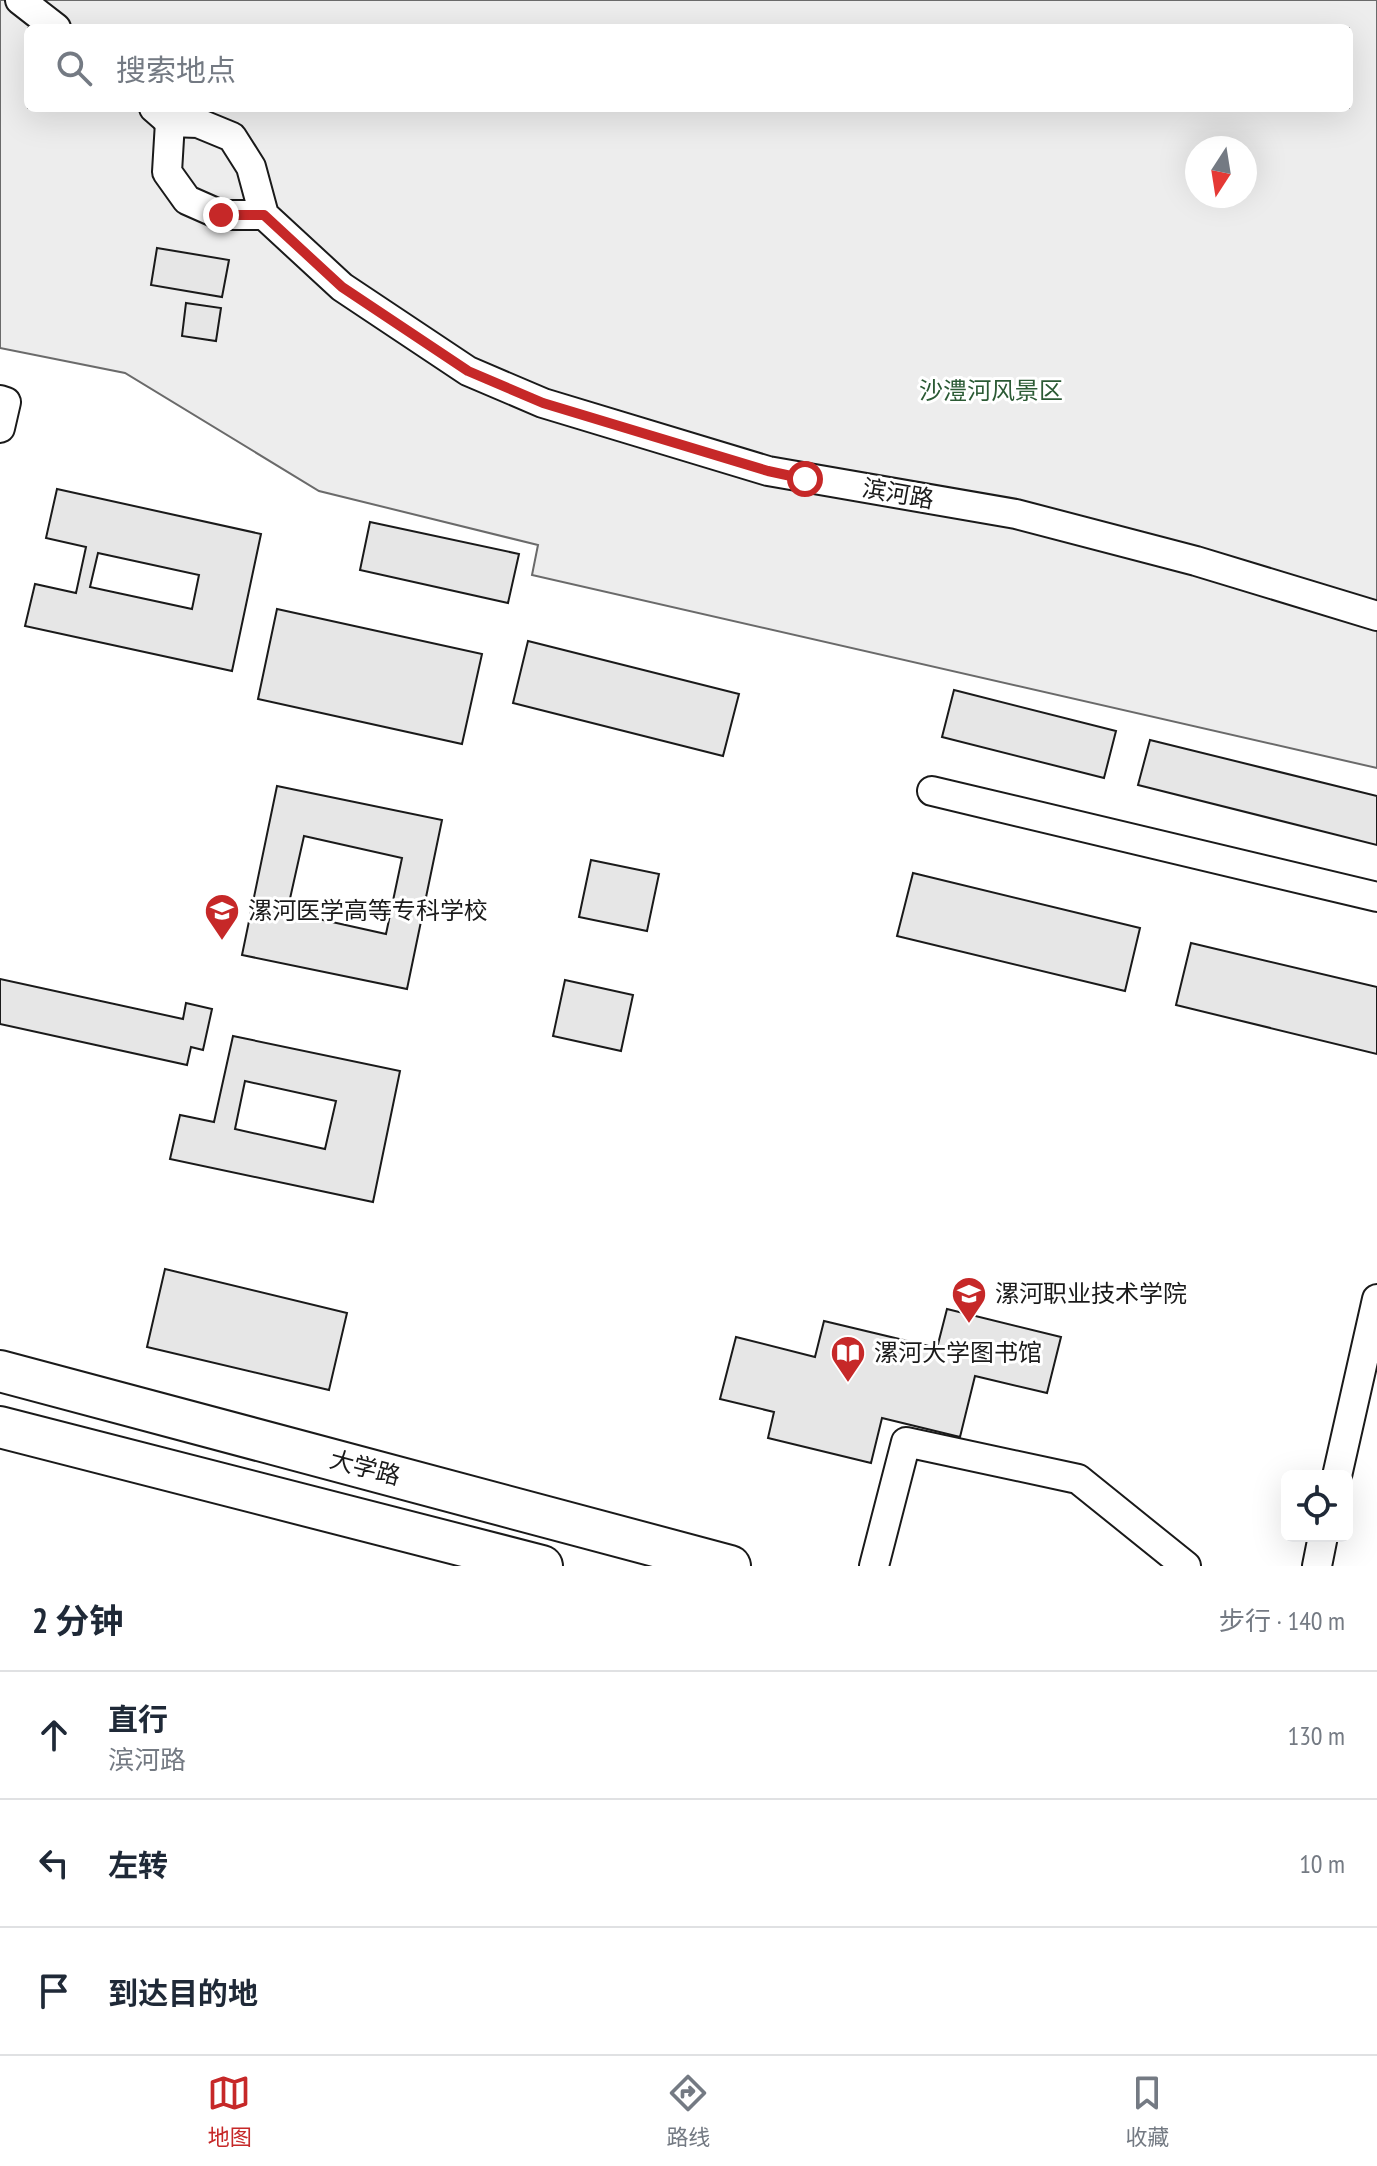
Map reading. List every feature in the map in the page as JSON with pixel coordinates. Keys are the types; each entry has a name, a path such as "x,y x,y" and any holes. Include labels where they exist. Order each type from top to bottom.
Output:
{"main road":[{"name":"大学路","path":"0,1371 730,1566"},
{"path":"0,1427 542,1566"}],"street":[{"path":"20,0 51,24"},
{"path":"162,115 198,123 232,137 251,167 264,215 221,215 187,200 167,172 162,115"},
{"name":"滨河路","path":"264,215 342,287 366,304 468,371 543,403 768,471 1016,514 1196,561 1377,616"},
{"path":"0,400 6,402 0,428"},
{"path":"932,791 1377,897"},
{"path":"1338,1470 1377,1299"},
{"path":"874,1566 906,1442 1078,1479 1186,1566"},
{"path":"1317,1566 1322,1542"}],"green space":[{"name":"沙澧河风景区","path":"0,0 1377,0 1377,768 532,575 538,545 319,491 125,373 0,348"}],"building":[{"path":"157,248 229,260 222,297 151,285"},
{"path":"186,303 221,308 216,341 182,336"},
{"path":"57,489 261,534 232,671 25,626 35,584 76,593 86,547 46,538","holes":["98,553 199,575 192,609 90,587"]},
{"path":"370,522 519,554 508,603 360,570"},
{"path":"277,609 482,654 462,744 258,699"},
{"path":"528,641 739,694 723,756 513,703"},
{"path":"954,690 1116,731 1104,778 942,737"},
{"path":"1150,740 1377,796 1377,845 1138,785"},
{"path":"277,786 442,820 407,989 242,955","holes":["304,836 402,858 386,934 287,912"]},
{"path":"591,860 659,874 647,931 579,917"},
{"path":"913,873 1140,928 1125,991 897,936"},
{"path":"1191,943 1377,987 1377,1054 1176,1005"},
{"path":"0,979 183,1019 186,1003 212,1009 203,1050 191,1047 187,1065 0,1024"},
{"path":"565,980 633,995 621,1051 553,1036"},
{"path":"233,1036 400,1071 373,1202 170,1159 180,1115 214,1122","holes":["245,1081 336,1101 325,1149 235,1129"]},
{"path":"165,1269 347,1313 329,1390 147,1347"},
{"name":"漯河大学图书馆","path":"947,1309 1061,1337 1047,1393 975,1376 960,1437 882,1418 871,1463 768,1438 774,1412 720,1399 736,1337 815,1357 824,1321 937,1348"}],"place":[{"name":"漯河医学高等专科学校","path":"222,942"},
{"name":"漯河职业技术学院","path":"969,1325"},
{"name":"漯河大学图书馆","path":"848,1384"}],"route":[{"path":"221,215 264,215 342,287 468,371 543,403 768,471 805,479"}]}
